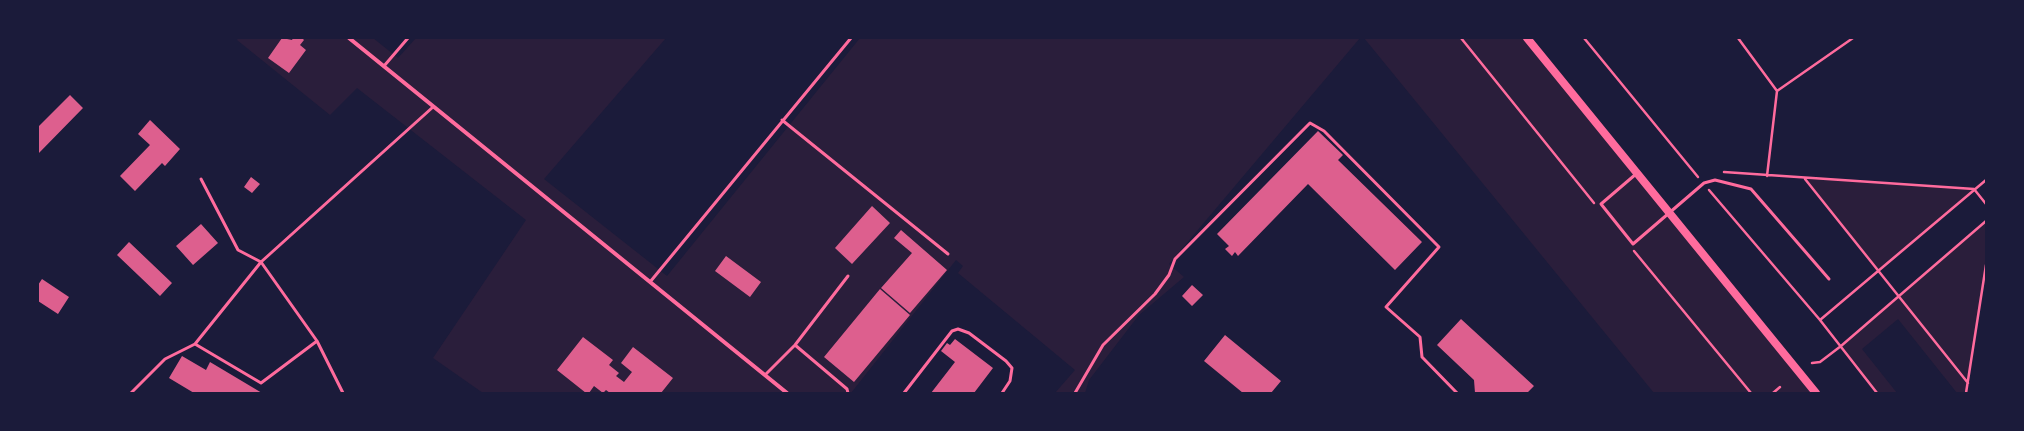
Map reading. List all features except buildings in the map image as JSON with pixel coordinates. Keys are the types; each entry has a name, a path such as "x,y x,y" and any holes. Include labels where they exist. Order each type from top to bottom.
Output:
{"main road":[{"path":"1527,38 1636,174 1816,393"}],"street":[{"path":"349,38 432,107 787,393"}],"lane":[{"path":"384,66 408,38"},
{"path":"650,282 851,38"},
{"path":"131,393 165,359 195,344 261,262 432,107"},
{"path":"782,120 948,254"},
{"path":"1075,393 1103,345 1155,294 1169,275 1175,258 1310,123 1324,130 1438,247 1386,306 1420,337 1422,357 1457,393"},
{"path":"1636,174 1601,204 1633,244 1704,183 1715,180 1752,189 1829,279"},
{"path":"201,179 238,250 261,262 317,341 343,393"},
{"path":"765,375 795,345 848,276"},
{"path":"911,393 906,392 952,331 958,329 968,333 1006,361 1012,368 1010,381 1002,393"},
{"path":"195,344 261,383 317,341"},
{"path":"795,345 847,389 848,393"}],"path":[{"path":"1584,38 1820,320 1877,393"},
{"path":"1738,38 1777,91 1767,176"},
{"path":"1777,91 1853,38"},
{"path":"1721,172 1974,189 1986,204"},
{"path":"1805,178 1968,383"},
{"path":"1820,320 1879,272 1986,180"},
{"path":"1812,362 1820,362 1841,346 1986,221"},
{"path":"1966,393 1986,265"},
{"path":"1773,393 1780,388"}],"shaded area":[{"path":"238,38 373,38 398,58 416,38 666,38 544,179 667,276 860,38 1360,38 1169,264 1184,277 1139,315 1089,380 1085,393 1055,393 1075,370 958,273 963,266 956,260 851,393 483,393 433,358 526,220 357,88 330,115 237,40"},
{"path":"1364,38 1527,38 1816,393 1654,393"},
{"path":"1805,178 1974,189 1879,272"},
{"path":"1986,221 1986,265 1966,393 1957,393 1898,319 1862,349 1897,393 1877,393 1841,346"}]}
